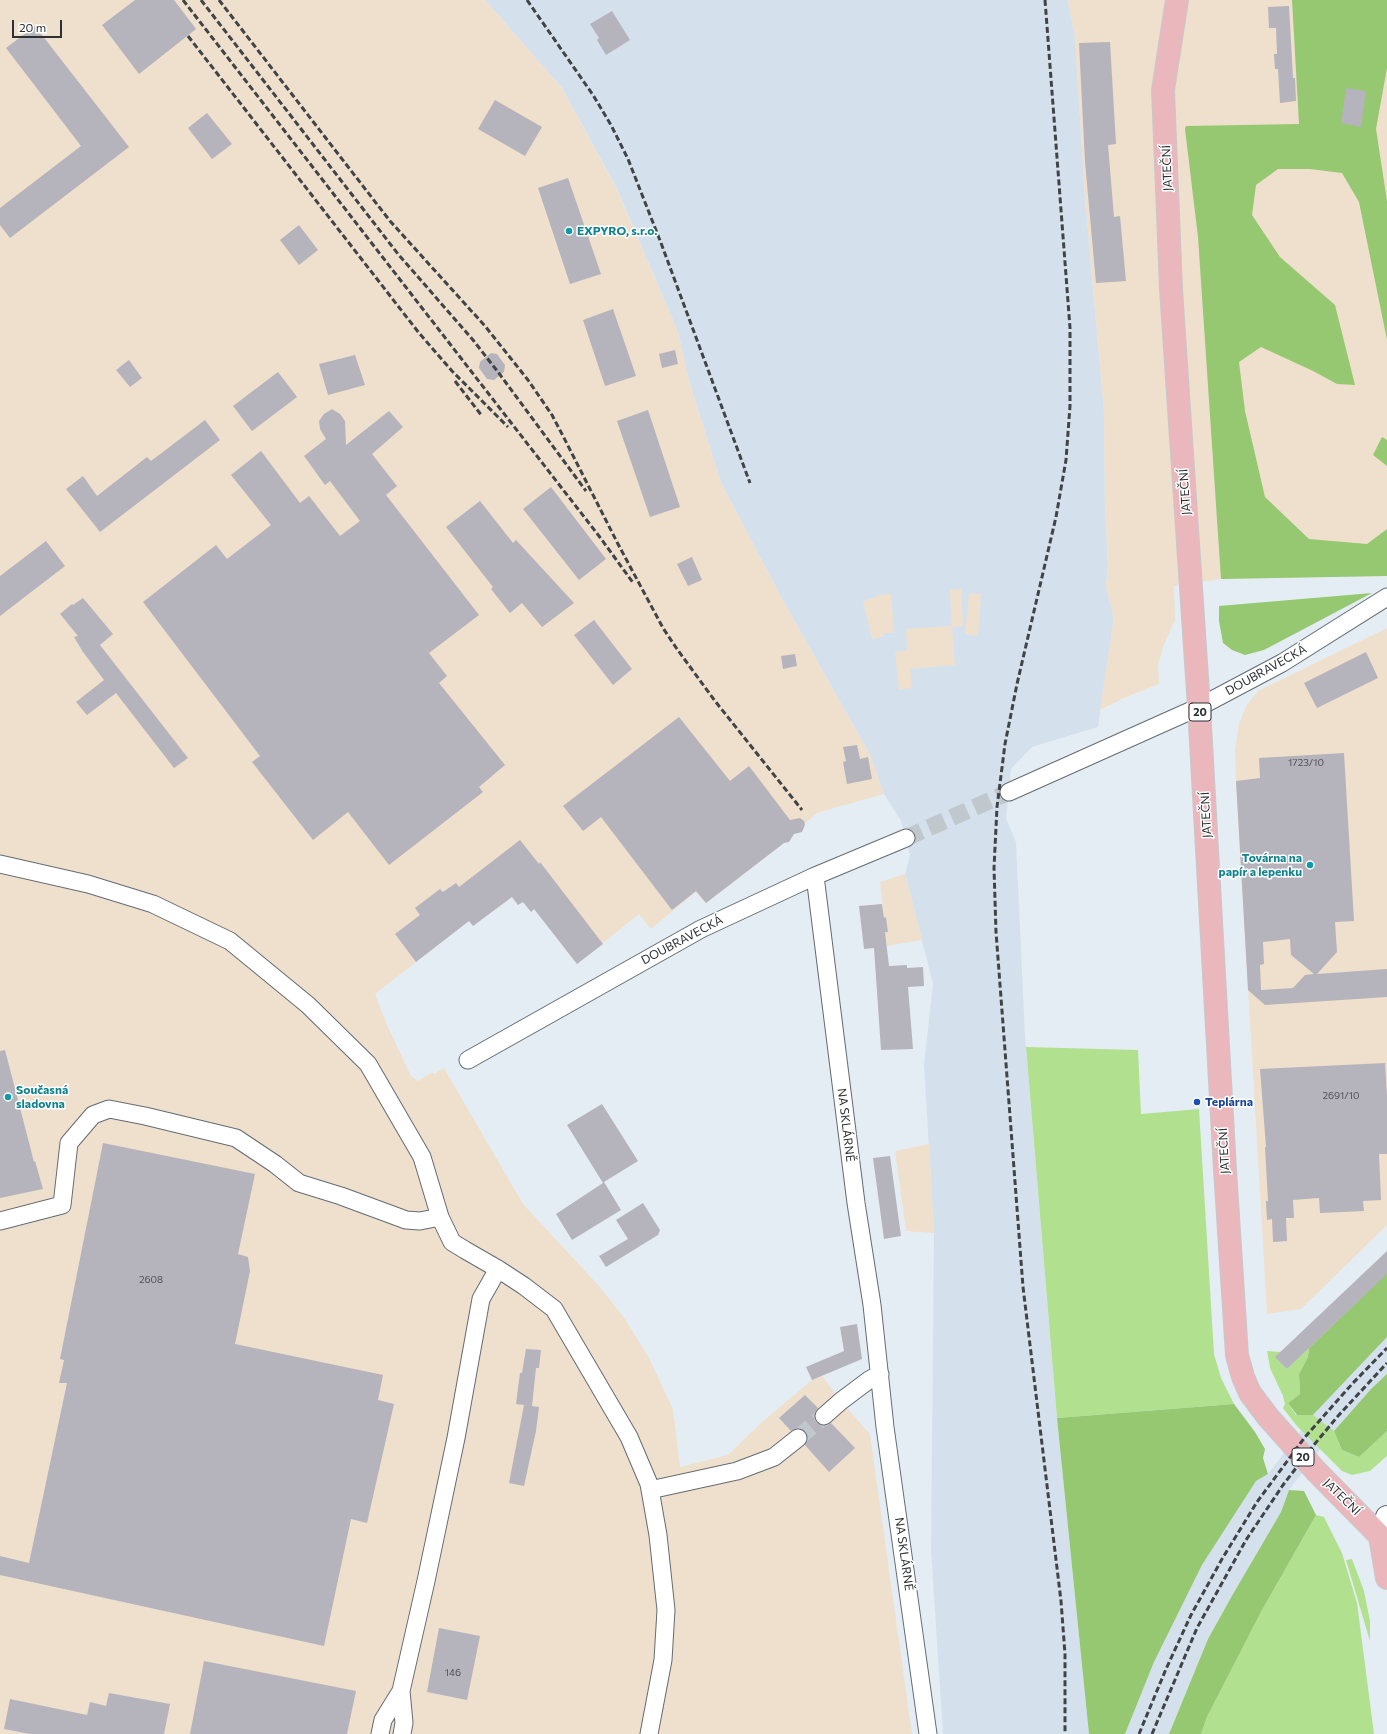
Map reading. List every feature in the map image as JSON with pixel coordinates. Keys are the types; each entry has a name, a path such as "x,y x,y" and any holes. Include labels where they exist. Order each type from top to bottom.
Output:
{"main road":[{"name":"JATEČNÍ","path":"1177,0 1164,90 1171,289 1199,707 1237,1355 1243,1377 1250,1393 1268,1417 1316,1471 1383,1526 1387,1578"}],"street":[{"name":"DOUBRAVECKÁ","path":"1009,792 1199,707 1282,663 1387,598"},
{"name":"DOUBRAVECKÁ","path":"468,1060 701,928 815,876 906,838"},
{"path":"0,864 88,884 153,904 230,941 308,1005 368,1064 422,1157 440,1216 452,1242 524,1286 554,1309 629,1437 649,1484 658,1535 666,1610 663,1660 649,1734"},
{"name":"NA SKLÁRNĚ","path":"815,876 847,1130 872,1305 885,1427 928,1734"},
{"path":"0,1221 62,1205 69,1143 93,1115 109,1109 236,1138 275,1164 299,1183 341,1196 406,1220 420,1221 440,1216"},
{"path":"402,1734 404,1724 401,1691 454,1446 481,1299 498,1269"},
{"path":"824,1416 869,1380 880,1374"},
{"path":"650,1490 737,1471 774,1457 798,1438"},
{"path":"380,1734 383,1720 401,1691"}],"shaded area":[{"path":"0,0 485,0 562,88 617,190 678,332 689,381 721,483 781,597 870,755 884,794 817,813 779,847 706,903 696,892 651,929 639,914 577,964 535,909 531,912 523,902 518,905 512,897 473,926 469,921 375,994 387,1025 411,1076 418,1081 432,1072 434,1074 444,1068 523,1204 599,1286 625,1319 648,1356 673,1409 680,1467 728,1455 762,1422 812,1380 822,1376 841,1401 870,1434 912,1734 0,1734"},
{"path":"485,0 1068,0 1075,38 1085,197 1104,411 1105,506 1108,566 1106,587 1114,618 1098,727 1032,747 1011,769 1006,818 1016,842 1025,1036 1057,1418 1089,1734 943,1734 931,1550 934,1233 924,1064 933,984 905,874 910,856 901,821 884,794 870,755 781,597 721,483 689,381 678,332 617,189 562,88"},
{"path":"1068,0 1387,0 1387,576 1221,579 1174,586 1175,620 1163,647 1158,666 1159,684 1124,698 1100,710 1114,618 1106,587 1108,566 1105,506 1104,411 1085,197 1075,38"},
{"path":"961,589 963,626 952,627 955,665 910,669 912,688 899,690 895,652 907,650 906,629 952,626 950,590"},
{"path":"969,593 981,594 978,636 965,634"},
{"path":"891,594 894,633 883,633 884,636 872,639 863,601 877,597 878,595"},
{"path":"1387,628 1387,1225 1301,1309 1267,1314 1236,781 1235,750 1239,723 1247,705 1258,691"},
{"path":"905,874 922,940 887,946 885,932 888,931 886,917 884,918 880,882"},
{"path":"929,1144 934,1233 906,1231 895,1151"},
{"path":"1387,1337 1387,1374 1371,1389 1334,1431 1289,1490 1281,1512 1208,1639 1169,1734 1125,1734 1154,1662 1202,1565 1256,1481 1268,1474 1313,1415"}],"green space":[{"path":"1292,0 1387,0 1387,68 1376,129 1387,201 1387,340 1359,202 1342,173 1310,169 1278,169 1256,185 1252,215 1280,257 1335,305 1355,385 1337,384 1261,347 1239,362 1245,411 1265,497 1309,539 1367,544 1387,529 1387,576 1221,579 1198,237 1185,129 1186,126 1299,124"},
{"path":"1382,437 1387,440 1387,466 1373,455"},
{"path":"1372,593 1264,650 1245,655 1232,650 1223,643 1219,621 1219,606"},
{"path":"1026,1047 1138,1050 1141,1114 1199,1109 1214,1354 1221,1378 1234,1404 1057,1418"},
{"path":"1387,1273 1387,1337 1313,1415 1297,1415 1288,1403 1300,1394 1299,1374 1308,1357 1309,1348"},
{"path":"1309,1348 1308,1357 1299,1374 1300,1394 1288,1403 1296,1415 1313,1415 1334,1431 1342,1450 1359,1457 1387,1431 1387,1456 1370,1471 1352,1475 1342,1471 1296,1425 1283,1408 1285,1404 1283,1396 1270,1368 1267,1351 1281,1352 1276,1357 1287,1369"},
{"path":"1387,1374 1387,1431 1359,1457 1342,1450 1334,1431 1371,1389"},
{"path":"1234,1404 1255,1432 1265,1449 1263,1458 1268,1474 1256,1481 1202,1565 1154,1662 1125,1734 1089,1734 1057,1418"},
{"path":"1289,1490 1304,1491 1316,1515 1261,1612 1207,1717 1201,1734 1169,1734 1208,1639 1281,1512"},
{"path":"1316,1515 1324,1517 1342,1553 1357,1603 1374,1734 1201,1734 1207,1717 1261,1612"},
{"path":"1352,1559 1364,1591 1370,1621 1370,1641 1346,1560"}],"building":[{"path":"135,0 174,0 196,29 139,74 102,25"},
{"path":"1289,6 1293,78 1295,78 1296,101 1280,103 1278,69 1275,69 1274,54 1277,54 1276,28 1269,28 1268,7"},
{"path":"612,11 630,40 606,55 597,40 599,38 590,24"},
{"path":"35,26 129,147 10,238 0,225 0,208 81,146 6,48"},
{"path":"1110,42 1116,144 1108,145 1114,217 1120,216 1126,281 1096,283 1085,162 1079,43"},
{"path":"1346,88 1366,91 1361,127 1341,123"},
{"path":"495,100 542,127 525,156 478,129"},
{"path":"207,113 232,144 212,159 188,128"},
{"name":"EXPYRO, s.r.o.","path":"568,178 601,274 570,284 538,188"},
{"path":"299,225 318,250 299,265 280,240"},
{"path":"613,309 636,376 605,386 583,320"},
{"path":"675,350 678,364 662,368 659,354"},
{"path":"491,353 497,354 505,365 504,372 494,380 487,379 479,368 480,362"},
{"path":"355,355 365,385 328,395 319,364"},
{"path":"129,360 142,378 130,387 116,370"},
{"path":"278,372 297,397 252,431 233,406"},
{"path":"332,409 340,414 345,421 346,445 389,411 403,427 372,454 397,486 386,495 479,615 429,653 447,676 439,683 505,765 479,787 483,792 389,865 348,812 313,840 252,762 260,756 143,602 216,545 227,559 271,525 231,475 261,451 300,503 309,496 340,536 360,521 330,481 325,485 304,456 326,439 320,429 319,421 324,414"},
{"path":"648,410 680,507 650,517 617,421"},
{"path":"205,420 220,440 100,532 66,489 83,476 97,496 147,457 151,461"},
{"path":"551,487 606,559 579,580 523,509"},
{"path":"480,501 513,543 516,540 574,603 542,627 522,603 510,613 491,589 493,587 446,527"},
{"path":"46,541 65,566 0,616 0,576"},
{"path":"692,557 702,580 688,586 677,564"},
{"path":"83,598 113,634 100,645 188,758 174,768 116,693 87,715 76,702 104,680 83,652 74,637 78,636 60,614 72,604 73,605"},
{"path":"594,620 632,669 613,685 574,635"},
{"path":"1366,652 1378,678 1317,708 1304,683"},
{"path":"795,654 797,666 783,669 781,656"},
{"path":"679,717 730,781 749,766 790,820 800,818 804,821 805,825 802,832 794,834 789,842 784,843 706,903 696,891 672,910 601,817 583,831 563,806"},
{"path":"857,745 860,759 868,757 872,779 847,784 843,762 846,761 843,747"},
{"name":"Továrna na papír a lepenku","path":"1344,753 1354,921 1335,922 1337,952 1317,974 1387,969 1387,997 1265,1005 1248,990 1236,781 1260,778 1259,758","holes":["1290,939 1291,955 1314,974 1305,975 1293,988 1261,990 1260,965 1264,964 1263,942"]},
{"path":"520,840 539,864 540,862 603,944 577,964 534,909 531,912 523,902 518,905 512,897 473,926 469,921 416,962 395,934 420,915 415,908 440,889 443,892 456,883 459,887"},
{"path":"882,904 888,932 885,932 889,966 907,965 907,968 923,967 924,986 908,987 913,1049 881,1050 874,948 864,949 859,906"},
{"name":"Současná sladovna","path":"5,1050 34,1162 35,1161 43,1189 0,1198 0,1051"},
{"path":"1385,1063 1387,1096 1387,1154 1379,1154 1381,1200 1363,1201 1364,1211 1320,1213 1319,1198 1293,1200 1294,1218 1286,1218 1287,1241 1273,1242 1272,1219 1267,1220 1266,1201 1268,1201 1266,1147 1260,1069"},
{"path":"602,1104 638,1161 604,1182 621,1210 572,1240 556,1214 603,1183 567,1125"},
{"path":"103,1143 255,1174 238,1254 248,1257 250,1271 235,1344 383,1375 378,1400 394,1404 367,1523 351,1519 324,1646 0,1575 0,1556 29,1563 67,1383 59,1383 64,1360 60,1359"},
{"path":"890,1156 901,1236 884,1239 873,1158"},
{"path":"643,1203 660,1230 658,1235 606,1267 599,1256 628,1239 616,1220"},
{"path":"1387,1251 1387,1274 1287,1369 1275,1357"},
{"path":"857,1324 862,1359 812,1380 806,1367 844,1351 840,1327"},
{"path":"526,1349 541,1350 539,1368 536,1368 532,1406 516,1404 520,1373 522,1373"},
{"path":"805,1395 818,1408 815,1412 814,1418 817,1423 826,1426 831,1423 855,1448 829,1472 805,1445 808,1437 806,1432 797,1428 791,1431 779,1418"},
{"path":"524,1405 539,1407 536,1431 524,1486 509,1483"},
{"path":"439,1628 480,1636 467,1700 427,1692"},
{"path":"204,1661 356,1691 347,1734 190,1734"},
{"path":"109,1693 170,1704 164,1734 30,1734 4,1729 10,1699 87,1715 90,1702 106,1706"}],"tunnel":[{"path":"906,838 1009,792"},
{"path":"798,1438 824,1416"}],"railway":[{"path":"183,0 599,536 634,584"},
{"path":"201,0 398,254 473,340 586,491"},
{"path":"219,0 390,221 485,326 528,380 552,415 663,628 715,701 802,810"},
{"path":"527,0 593,95 611,125 628,159 661,243 750,483"},
{"path":"1045,0 1070,328 1070,406 1066,460 1056,517 1017,684 1005,744 997,807 994,868 996,932 1023,1287 1061,1601 1065,1654 1065,1734"},
{"path":"188,36 419,333 452,371 508,427"},
{"path":"455,381 482,416"},
{"path":"1139,1734 1166,1669 1191,1615 1222,1559 1257,1502 1305,1437 1353,1383 1387,1348"},
{"path":"1152,1734 1197,1628 1246,1540 1283,1485 1313,1446 1338,1416 1387,1363"}],"place":[{"name":"EXPYRO, s.r.o.","path":"569,231"},
{"name":"Továrna na papír a lepenku","path":"1310,865"},
{"name":"Současná sladovna","path":"8,1097"},
{"name":"Teplárna","path":"1197,1102"}]}
